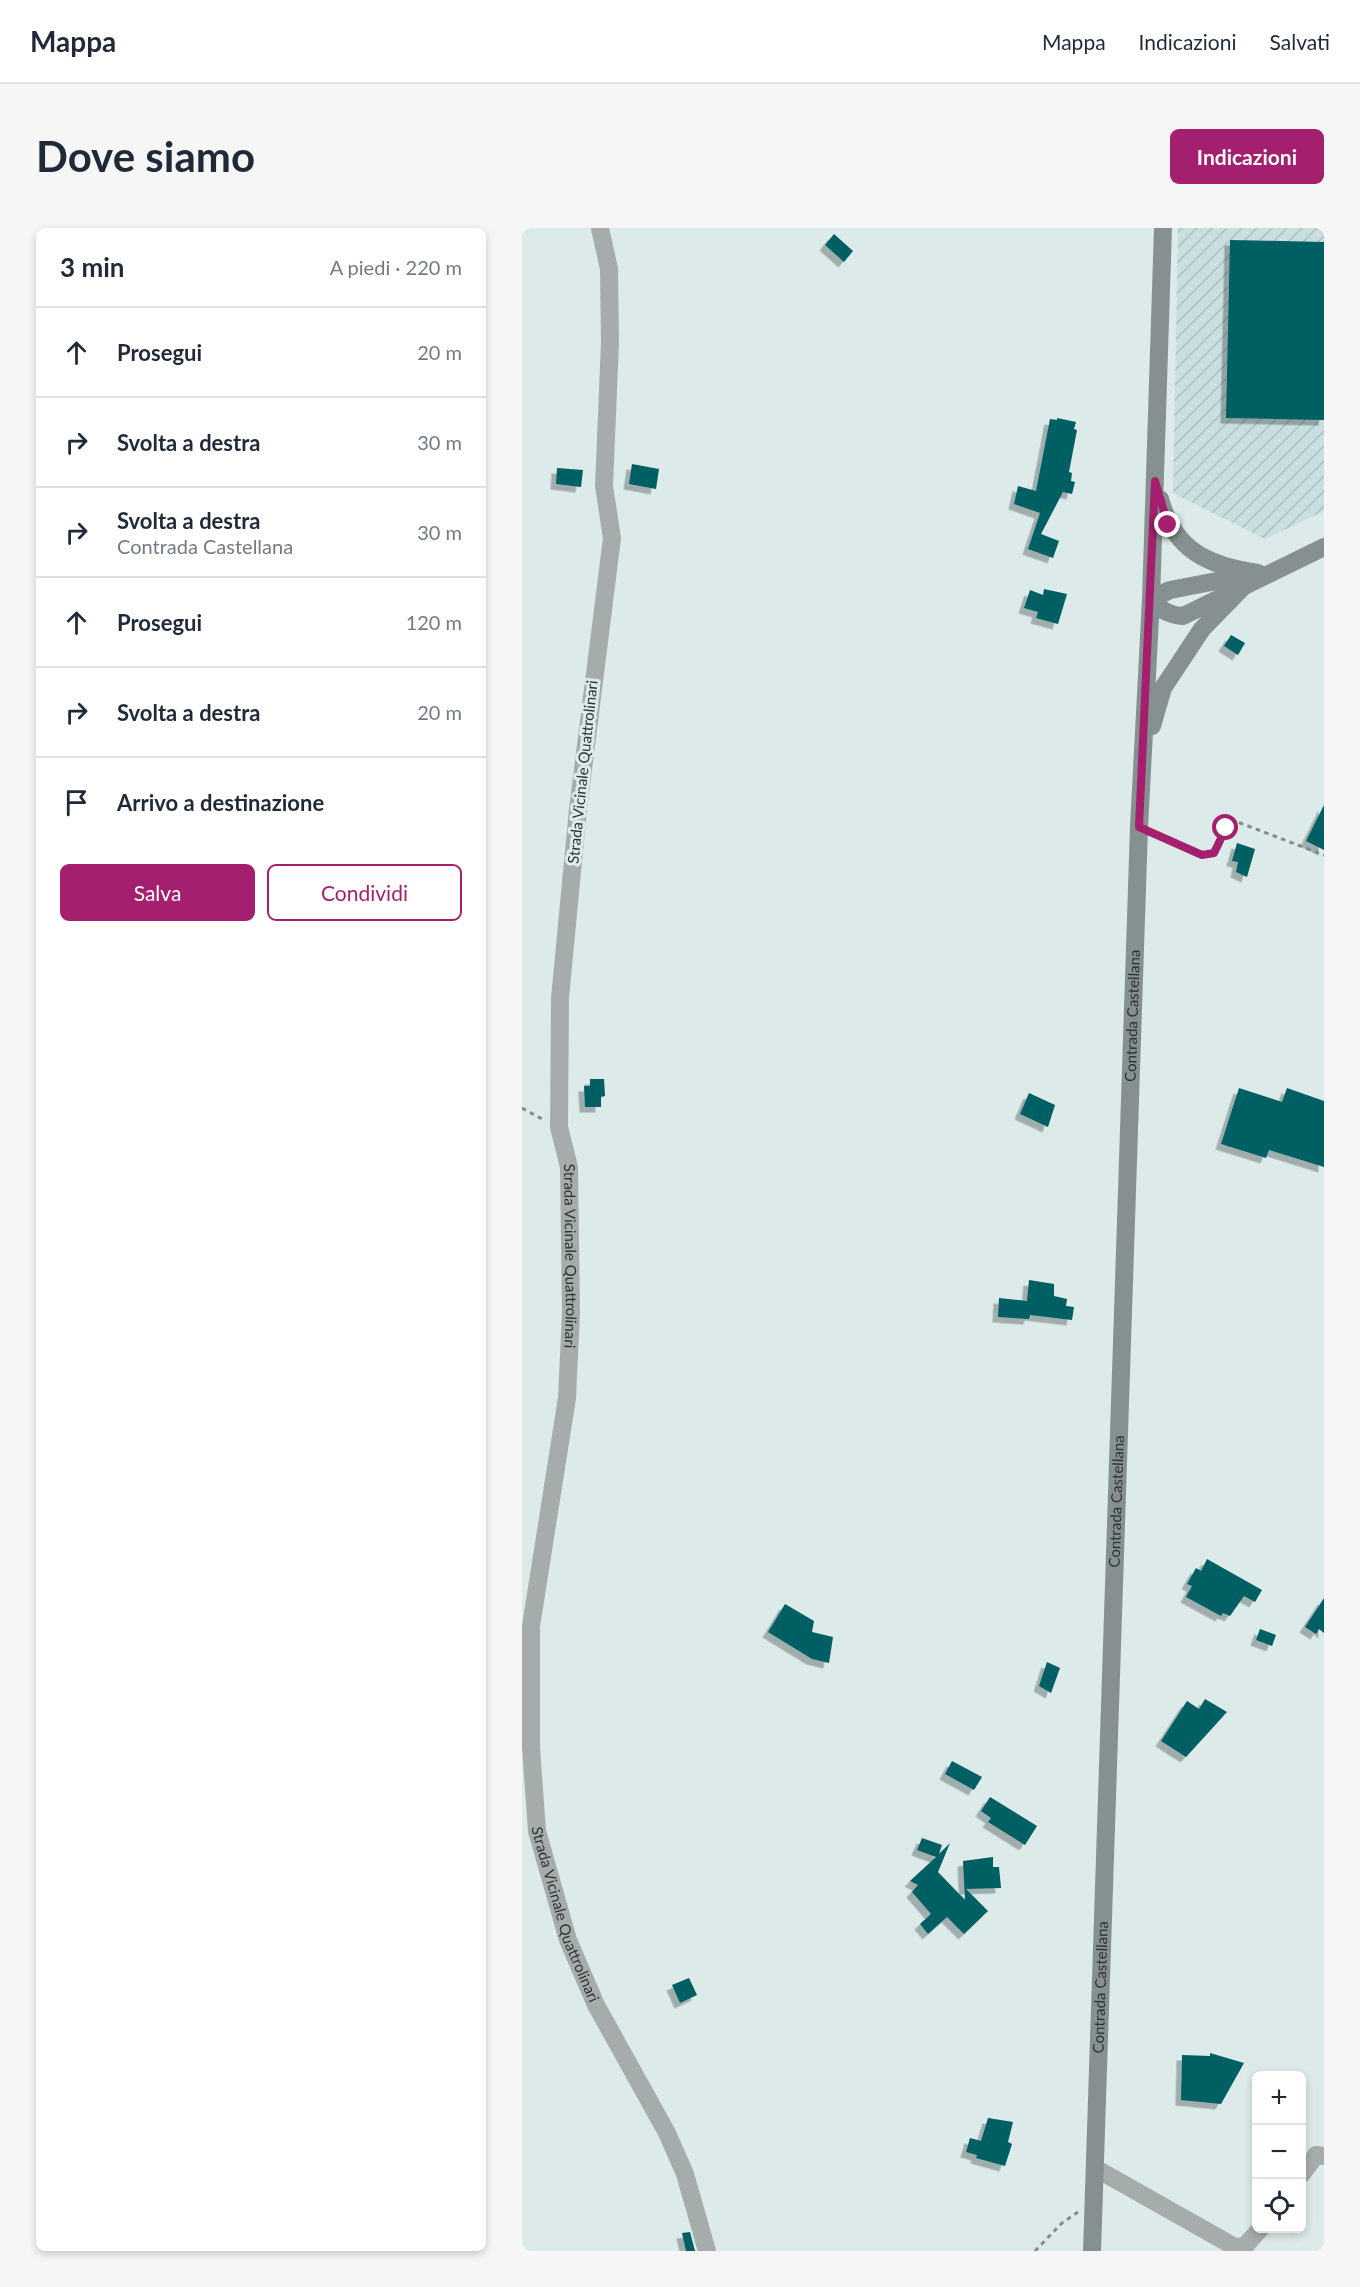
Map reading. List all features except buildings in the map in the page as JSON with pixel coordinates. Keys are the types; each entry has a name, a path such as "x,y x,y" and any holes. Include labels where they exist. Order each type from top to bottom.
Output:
{"street":[{"name":"Strada Vicinale Quattrolinari","path":"600,228 609,269 610,342 604,486 612,538 591,691 560,998 559,1127 569,1167 571,1313 567,1398 531,1626 531,1748 537,1831 568,1940 596,2005 667,2133 685,2174 707,2251"},
{"path":"1144,753 1163,228"},
{"path":"1155,481 1168,525 1186,547 1212,562 1259,576"},
{"path":"1151,599 1160,609 1171,615 1183,616 1259,576 1324,547"},
{"path":"1151,599 1170,590 1259,576"},
{"path":"1144,753 1163,688 1202,629 1259,576"},
{"name":"Contrada Castellana","path":"1092,2251 1139,827 1144,753"},
{"path":"1306,2169 1316,2155 1324,2156"},
{"path":"1095,2168 1235,2247 1245,2246 1257,2233"}],"path":[{"path":"1139,827 1202,855 1214,853 1226,828 1235,821 1324,855"},
{"path":"522,1108 559,1127"},
{"path":"1035,2251 1062,2223 1080,2210 1094,2212"}],"shaded area":[{"path":"1178,228 1324,228 1324,511 1265,539 1173,493"}],"route":[{"path":"1168,525 1155,481 1139,827 1202,855 1214,853 1226,828"}]}
